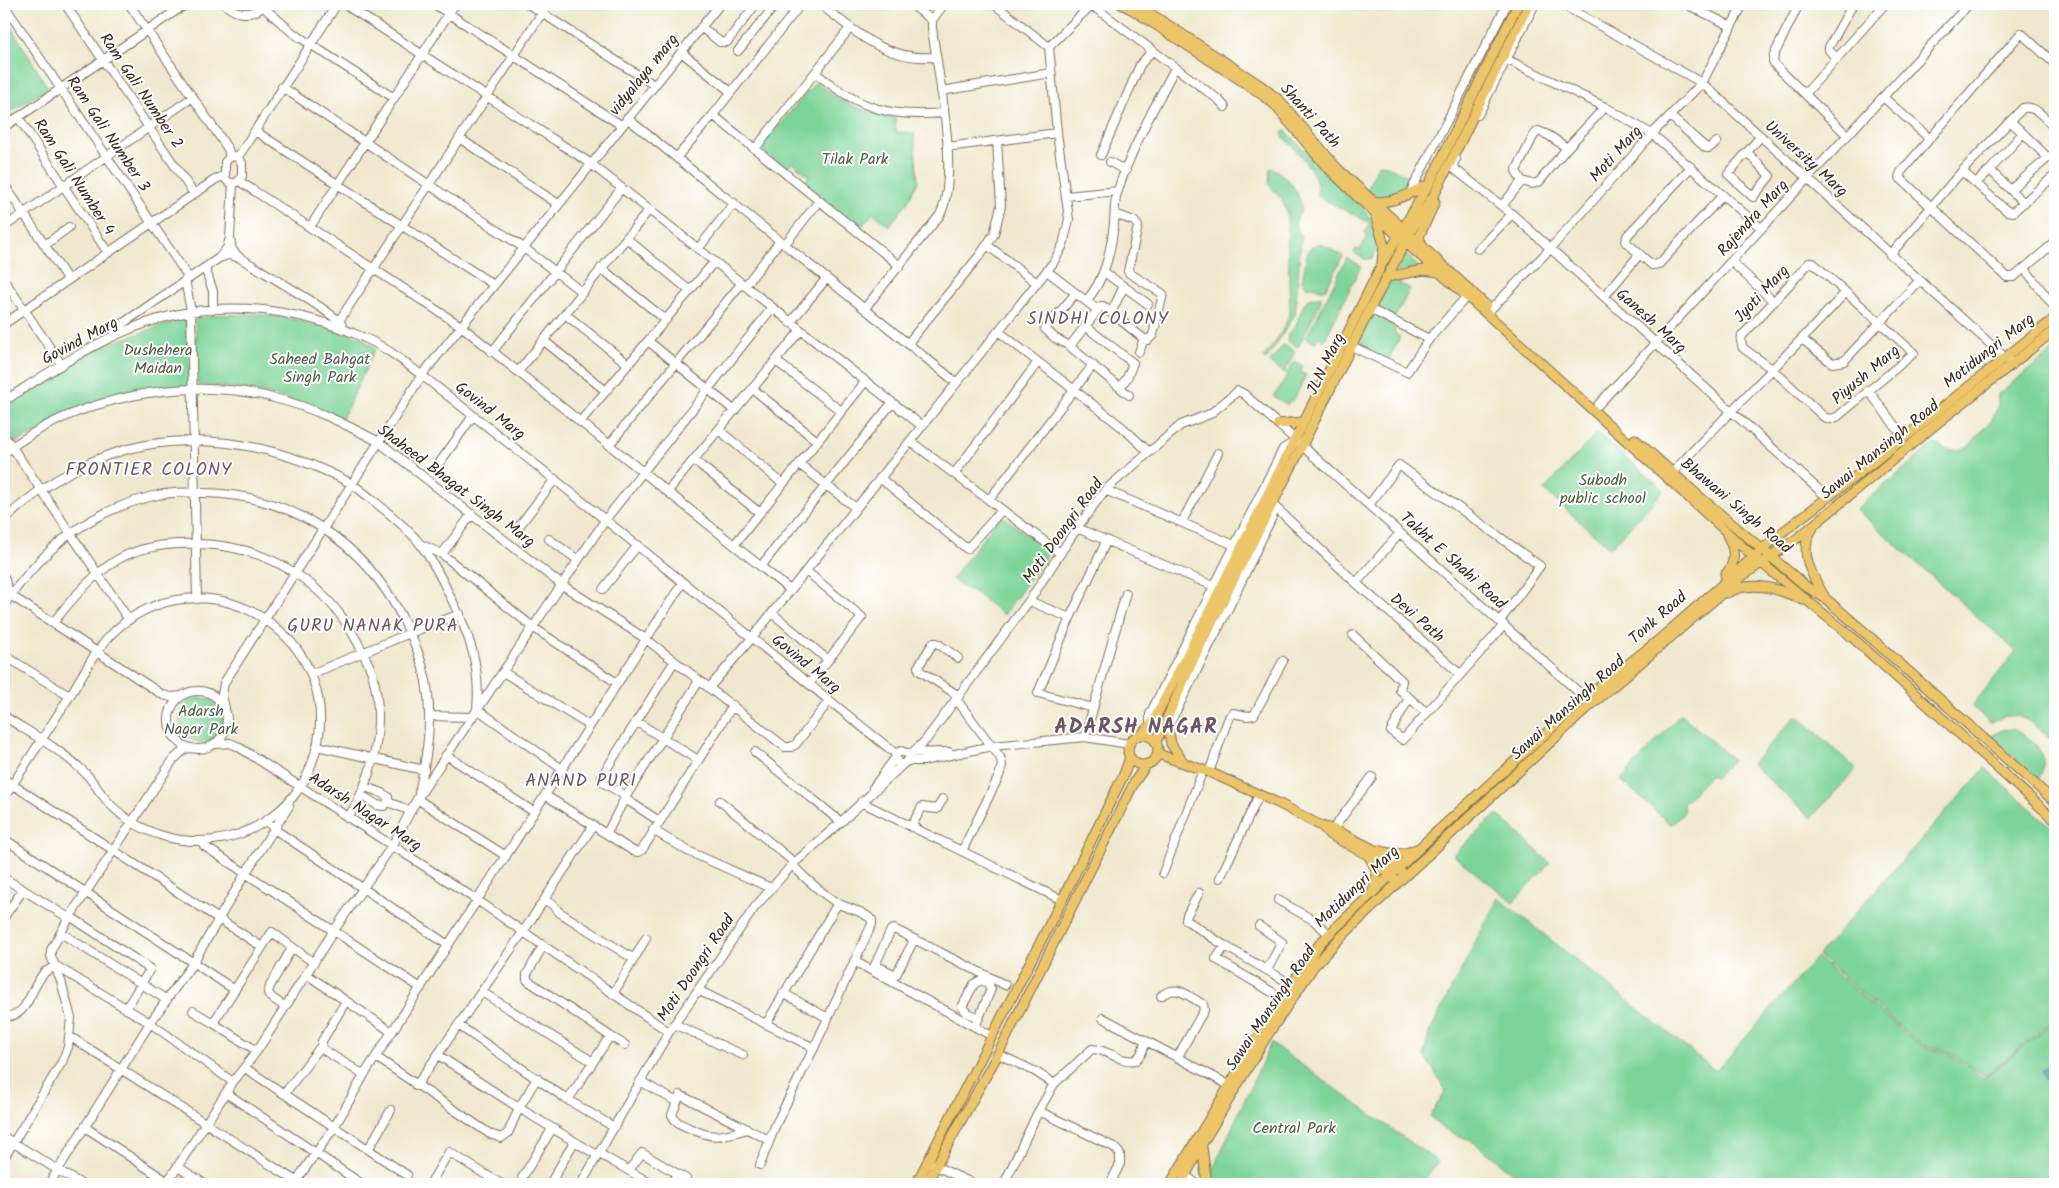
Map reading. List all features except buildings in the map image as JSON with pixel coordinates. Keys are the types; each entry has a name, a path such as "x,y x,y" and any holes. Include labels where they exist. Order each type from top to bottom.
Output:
{"main road":[{"name":"Bhawani Singh Road","path":"1121,4 1257,90 1274,104 1325,165 1405,243 1467,296 1753,556 1817,607"},
{"name":"Shanti Path","path":"1136,4 1260,85 1279,100 1337,168 1402,227"},
{"name":"JLN Marg","path":"1141,735 1150,724 1382,264 1429,184 1518,4"},
{"name":"JLN Marg","path":"1156,742 1202,641 1303,445 1351,346 1386,277 1451,165 1529,4"},
{"path":"1424,247 1419,237 1451,165"},
{"path":"1372,201 1387,201 1429,184"},
{"path":"1374,213 1382,232 1384,245 1382,264"},
{"name":"Bhawani Singh Road","path":"1402,227 1673,472 1807,587 1826,599 2055,802"},
{"path":"1386,277 1424,270 1439,272"},
{"name":"Motidungri Marg","path":"1753,556 1767,552 1828,498 2055,318"},
{"name":"Sawai Mansingh Road","path":"1179,1180 1265,1039 1314,966 1333,945 1589,701 1711,598 1761,563 1767,552 1799,537 1818,519 2055,330"},
{"path":"1278,424 1302,422"},
{"path":"1818,519 1807,536 1806,559 1813,577 1826,599"},
{"path":"1711,598 1733,565 1733,548 1725,530"},
{"name":"Tonk Road","path":"1711,598 1753,556"},
{"path":"1711,598 1736,588 1763,586 1781,590 1817,607 2055,820"},
{"path":"1321,826 1330,835 1369,851 1391,854 1405,853 1426,843 1589,701"},
{"path":"1164,727 1171,744 1184,763"},
{"path":"916,1184 931,1164 998,1054 1135,781 1147,764 1155,759 1158,754 1156,742 1149,736 1141,735 1135,737 1129,744 1130,757 1124,774 992,1036 931,1164 926,1184"},
{"path":"1158,754 1206,771 1321,826 1333,829 1369,851 1395,872 1405,876"},
{"path":"1130,757 1137,764 1147,764"},
{"name":"Motidungri Marg","path":"1179,1180 1229,1085 1310,956 1329,934 1426,843"},
{"path":"1369,851 1378,877 1369,897"},
{"path":"1395,872 1398,883"},
{"path":"1041,940 1052,946"},
{"path":"1202,1144 1208,1184"}],"street":[{"name":"Ram Gali Number 2","path":"65,4 194,194"},
{"path":"129,4 234,157 242,164 242,176 236,182 230,238 227,248 219,258"},
{"path":"4,127 186,4"},
{"path":"225,4 233,11 244,13 256,12 261,5 275,19 310,44 394,98"},
{"path":"337,4 255,131 234,157 225,162 224,176 226,180 236,182 310,227 461,326 643,470 790,590"},
{"path":"344,4 590,163 800,332 922,426"},
{"path":"434,4 621,125"},
{"path":"310,227 455,4"},
{"path":"528,4 654,85"},
{"path":"339,321 548,4"},
{"name":"vidyalaya marg","path":"224,683 422,376 590,163 720,4"},
{"path":"701,27 720,42 727,42 756,4"},
{"path":"738,51 776,4"},
{"path":"677,158 800,4"},
{"path":"820,4 850,28 888,52 909,56 936,57"},
{"path":"911,4 932,20"},
{"path":"865,308 940,215 945,204 949,177 947,147 932,20 944,4"},
{"path":"709,688 752,638 1047,271 1062,245 1067,232 1069,218 1057,133 1049,47 994,4"},
{"path":"1049,47 1091,4 1219,100 1225,107"},
{"path":"1410,193 1507,4"},
{"path":"1535,4 1504,58 1606,107 1652,134 1761,228"},
{"name":"University Marg","path":"1561,4 1702,83 2012,364"},
{"path":"1686,4 1731,26"},
{"name":"Moti Marg","path":"1491,309 1550,249 1652,134 1702,83 1743,4"},
{"path":"1798,4 1773,61 1847,135"},
{"path":"1837,59 1830,50 1830,47 1853,4"},
{"path":"1805,94 1885,4"},
{"name":"Ram Gali Number 3","path":"4,5 152,222 187,279"},
{"name":"Rajendra Marg","path":"1598,405 1732,262 1761,228 1967,5"},
{"path":"755,149 816,74 850,28"},
{"path":"2055,64 2021,33 1929,138 1899,177 2003,274 2014,277 2055,242"},
{"path":"1101,155 1140,65 1152,51"},
{"path":"681,52 731,92"},
{"path":"1086,300 1104,272 1112,241 1118,191 1141,134 1175,68"},
{"path":"941,91 1051,73"},
{"path":"816,74 838,92 868,106 904,114 944,113"},
{"path":"282,87 524,248 582,292"},
{"path":"1883,97 1929,138"},
{"path":"4,227 193,98"},
{"path":"1567,148 1548,135 1538,132 1534,135 1516,171 1522,181 1532,184 1539,182 1567,148 1606,107"},
{"path":"1890,254 1962,171 2022,108 2029,107 2035,109 2055,129"},
{"path":"713,115 900,266"},
{"path":"1670,116 1706,148 1709,148 1716,142"},
{"name":"Ram Gali Number 4","path":"18,117 108,253"},
{"path":"627,118 957,383"},
{"path":"2010,121 2048,158"},
{"path":"255,131 494,285"},
{"path":"947,147 1057,133"},
{"path":"1976,183 2023,133"},
{"path":"1753,197 1728,174 1760,136"},
{"path":"458,138 558,204"},
{"path":"908,343 994,234 1002,206 997,141"},
{"path":"1742,211 1770,176 1747,152"},
{"path":"2010,189 2055,152"},
{"path":"1110,162 1126,171"},
{"name":"Ganesh Marg","path":"1451,165 1512,214 1828,498"},
{"path":"1692,167 1627,236 1626,242 1639,255 1652,265 1659,264 1723,195"},
{"path":"1990,170 2024,203"},
{"path":"1962,171 2006,211 2013,212 2055,175"},
{"path":"4,324 152,222 216,179 224,176"},
{"path":"1502,206 1522,181"},
{"path":"4,184 68,280"},
{"path":"492,352 621,189"},
{"path":"1066,196 1118,191"},
{"path":"610,445 743,285 819,201"},
{"path":"698,249 734,203"},
{"path":"518,372 649,210"},
{"path":"1070,346 1100,306 1144,339 1148,340 1153,335 1163,294 1129,273 1138,226 1134,221 1114,214"},
{"path":"1478,249 1512,214"},
{"path":"45,245 69,228"},
{"path":"230,238 232,250 240,258 339,321 344,329"},
{"path":"626,238 690,291"},
{"path":"987,245 1037,283"},
{"path":"114,336 119,326 219,258 229,255 240,258"},
{"path":"1604,297 1639,255"},
{"path":"580,422 714,262"},
{"path":"1732,262 1774,302"},
{"name":"Jyoti Marg","path":"1772,369 1743,348 1742,336 1810,264 1813,263 1845,293"},
{"path":"204,268 213,291 213,310"},
{"path":"602,268 666,320"},
{"path":"2025,269 2055,308"},
{"path":"1047,271 1086,300 1096,311"},
{"path":"1104,272 1148,304"},
{"path":"187,279 191,311 194,389 197,599"},
{"path":"790,323 826,279"},
{"path":"4,280 62,364"},
{"path":"1802,339 1832,363 1837,364 1844,361 1919,281"},
{"path":"1111,313 1124,286"},
{"path":"1076,293 1046,329 1055,338 1070,346 1129,395"},
{"path":"1673,472 1730,410 1802,339 1845,293 1879,323"},
{"path":"1351,346 1407,372 1429,339 1467,296"},
{"path":"85,1127 167,1183 206,1123 257,1051 333,932 392,846 417,799 446,755 534,628 606,519 772,308"},
{"path":"1370,309 1429,339"},
{"name":"Govind Marg","path":"4,401 62,364 114,336 158,319 191,311 254,310 281,313 311,319 344,329 370,340 422,376 606,519 809,684 895,756 896,762 907,758"},
{"path":"565,314 628,364"},
{"name":"Piyush Marg","path":"1772,369 1824,417 1830,419 1837,417 1914,353 1879,323"},
{"path":"1085,326 1133,363 1127,378 1120,387"},
{"path":"668,492 800,332"},
{"path":"998,332 1122,427 1149,452"},
{"path":"1139,352 1144,339"},
{"path":"544,340 606,391"},
{"path":"648,340 735,411"},
{"path":"776,360 841,411"},
{"path":"954,474 1038,362"},
{"path":"989,500 1093,365"},
{"path":"734,545 865,382"},
{"name":"Shaheed Bhagat Singh Marg","path":"4,453 48,425 79,410 118,400 154,393 194,389 274,397 346,424 379,442 562,585 646,639 785,747 791,747 796,744 829,701"},
{"path":"753,389 817,442"},
{"path":"1868,390 1904,438"},
{"name":"Moti Doongri Road","path":"581,1184 674,1024 755,907 794,864 841,822 925,741 1029,601 1105,490 1181,425 1210,414 1238,391 1244,394 1278,424 1293,441"},
{"path":"761,566 892,402"},
{"path":"438,465 474,416"},
{"path":"719,430 783,484"},
{"path":"4,435 129,620"},
{"path":"4,520 41,490 81,468 123,451 145,445 195,441 238,444 293,457 352,484 400,523 420,544 441,577 460,614 471,642 478,670 479,692 477,709"},
{"path":"910,441 1060,554"},
{"name":"Takht E Shahi Road","path":"1293,441 1303,445 1589,701"},
{"path":"1182,522 1218,453"},
{"path":"694,460 760,513"},
{"path":"799,464 856,508"},
{"path":"1368,504 1399,465 1540,566 1502,623 1405,739 1401,740 1392,733 1392,729 1409,698"},
{"path":"880,478 967,549 1002,510"},
{"path":"517,529 555,480"},
{"path":"1105,490 1239,547"},
{"path":"7,593 47,552 71,533 96,519 134,502 154,496 196,492 242,496 295,513 346,544 382,583 410,633 419,655 426,681 429,716 430,740 417,799"},
{"name":"Devi Path","path":"1272,504 1356,583 1460,674"},
{"path":"442,554 472,514"},
{"path":"1078,528 1218,588"},
{"path":"1356,583 1400,533"},
{"path":"549,539 578,560"},
{"path":"1093,708 1038,693 1070,618 1107,540"},
{"path":"53,624 69,603 98,574 119,560 143,550 179,543 236,547 266,557 295,572 309,583 341,615 372,671 376,699 377,734 373,759 363,791 348,818"},
{"path":"420,544 442,554 534,628 617,683"},
{"path":"603,590 638,545"},
{"path":"806,571 862,617 809,684"},
{"path":"4,577 7,593 4,605"},
{"path":"69,1036 297,1183 315,1153 335,1126 364,1075 683,582"},
{"path":"7,593 163,695 171,697 182,696"},
{"path":"1085,737 1126,593"},
{"path":"4,798 97,652 108,638 129,620 159,605 174,601 197,599 222,601 239,605 266,619 283,632 294,645 311,674 319,702 320,720 318,746 310,769 218,918 193,963 150,1023 49,1184"},
{"path":"1029,601 1070,618"},
{"path":"772,613 828,660"},
{"path":"311,674 460,614"},
{"path":"1353,635 1402,681 1399,689 1427,713"},
{"path":"958,658 932,643 918,668 957,697 1000,757 1002,765 999,776 962,851"},
{"path":"4,655 69,696"},
{"path":"1164,873 1229,717 1233,713 1247,716 1254,714 1283,661"},
{"path":"659,821 602,782 601,779 674,662"},
{"path":"503,672 590,726"},
{"path":"607,833 625,797 699,681"},
{"path":"171,711 176,701 182,696 193,691 215,689 224,683"},
{"path":"224,683 222,695 230,735 237,746"},
{"path":"204,691 215,696 225,708"},
{"path":"163,695 171,711 170,727 181,744 192,748 204,749 216,744 230,743 237,746"},
{"path":"546,795 633,851 638,852 642,850 733,705"},
{"path":"477,709 562,769"},
{"path":"4,716 84,771 114,808 133,822 162,836 176,840 202,841 234,836 267,821 282,809 300,787"},
{"path":"429,716 472,717"},
{"path":"636,722 698,760"},
{"path":"216,744 224,735 228,723"},
{"path":"895,756 901,751 907,758 961,752 992,746 1085,737 1129,744"},
{"path":"4,1158 62,1062 68,1047 71,1018 56,966 51,956 51,950 70,917 173,760 177,746 176,738"},
{"name":"Adarsh Nagar Marg","path":"237,746 477,900 669,1032"},
{"path":"318,746 424,770"},
{"path":"173,760 185,750 192,748"},
{"path":"755,752 841,822"},
{"path":"446,755 534,812"},
{"name":"Moti Doongri Road","path":"869,794 895,756"},
{"path":"1333,829 1372,777"},
{"path":"4,779 12,786 262,947"},
{"path":"363,791 385,795 388,797 388,802"},
{"path":"363,791 380,806 384,806 388,802"},
{"path":"1220,878 1259,795"},
{"path":"417,799 506,856"},
{"path":"911,828 922,807 937,810 943,800"},
{"path":"720,801 794,864 812,885 838,903 872,920 872,924 814,1048 769,1140 760,1165"},
{"path":"388,802 411,810"},
{"path":"861,802 1062,900"},
{"path":"267,821 274,829 448,945"},
{"path":"416,1086 545,900 593,826"},
{"path":"654,830 688,851 771,888"},
{"path":"4,839 235,990"},
{"path":"202,841 204,846 245,874 421,988"},
{"path":"4,878 70,917 150,969 126,1008"},
{"path":"4,918 23,890"},
{"path":"1199,893 1186,920 1225,946 1291,984"},
{"path":"545,900 559,912 634,959"},
{"path":"1278,900 1313,920 1329,934"},
{"path":"766,1024 838,903"},
{"path":"1259,926 1282,942 1267,970"},
{"path":"914,940 896,975 875,965 891,930 894,930 1005,985"},
{"path":"213,1023 272,932 314,963"},
{"path":"61,933 167,1000"},
{"path":"613,994 646,938"},
{"path":"543,946 527,974 527,980 625,1045"},
{"path":"1225,946 1216,959 1282,998"},
{"path":"285,1007 271,998 268,993 270,986 292,948"},
{"path":"854,961 992,1036"},
{"path":"56,966 150,1023 234,1082"},
{"path":"4,1016 13,1017 21,1012 40,978 45,972 56,966"},
{"path":"306,974 392,1032"},
{"path":"975,1026 979,1018 991,989 988,983 981,980 974,984 962,1008 967,1014 979,1018"},
{"path":"1161,996 1167,991 1176,989 1203,1004 1204,1010 1177,1058"},
{"path":"698,990 814,1048"},
{"path":"482,992 593,1062"},
{"path":"783,993 828,1018"},
{"path":"284,1093 321,1046 346,1001"},
{"path":"193,1011 257,1051"},
{"path":"1103,1018 1229,1085"},
{"path":"674,1024 743,1055"},
{"path":"458,1025 568,1100 614,1127"},
{"path":"568,1100 610,1036"},
{"path":"1004,1184 1054,1084 1092,1049 1127,1062 1136,1060 1141,1054 1146,1041"},
{"path":"321,1046 322,1049 364,1075"},
{"path":"998,1054 1036,1072 1054,1084"},
{"path":"438,1055 552,1129 652,1184"},
{"path":"376,1057 416,1086 490,1134 501,1138 508,1133 519,1108 537,1078"},
{"path":"245,1068 407,1175"},
{"path":"640,1082 677,1102"},
{"path":"226,1094 362,1184"},
{"path":"747,1129 721,1137 702,1135 675,1121 672,1115 680,1095 769,1140"},
{"path":"368,1148 391,1110"},
{"path":"1039,1111 1114,1147 1120,1154 1120,1164 1110,1184"},
{"path":"519,1181 552,1129"},
{"path":"4,1137 80,1184"},
{"path":"550,1184 574,1142"},
{"path":"430,1184 449,1152 501,1184"},
{"path":"628,1170 642,1153 686,1179"},
{"path":"931,1164 974,1184"},
{"path":"178,1167 205,1184"},
{"path":"671,1184 677,1174"},
{"path":"1179,1180 1197,1184"}],"green space":[{"path":"4,15 48,88 4,116"},
{"name":"Tilak Park","path":"816,82 853,106 895,118 896,132 914,133 918,182 907,203 889,226 873,213 860,229 804,182 809,176 792,162 786,170 763,151 761,146"},
{"path":"1285,130 1366,212 1377,236 1377,247 1372,259 1369,258 1367,260 1354,253 1356,249 1360,250 1368,234 1365,232 1370,223 1317,196 1316,180 1307,164 1284,137 1282,133"},
{"path":"1383,164 1412,178 1405,191 1379,198 1367,190 1378,165"},
{"path":"1270,168 1281,173 1286,178 1298,196 1301,210 1295,223 1301,237 1295,315 1266,360 1263,358 1282,330 1290,311 1287,214 1282,199 1269,185"},
{"path":"1317,244 1321,244 1343,256 1325,290 1306,286 1302,281 1308,250"},
{"path":"1406,254 1419,267 1396,272"},
{"path":"1347,258 1361,266 1324,341 1318,337 1315,343 1306,338"},
{"path":"1403,276 1399,283 1410,289 1394,319 1377,307 1389,284"},
{"path":"1320,296 1322,299 1298,347 1287,341 1288,335 1296,325 1304,304 1307,300"},
{"name":"Saheed Bahgat Singh Park","path":"253,314 290,318 363,338 375,349 342,419 306,405 272,395 236,388 198,385 195,319 219,315"},
{"name":"Dushehera Maidan","path":"187,317 190,389 106,400 12,444 4,430 4,406 66,366 109,344"},
{"path":"1372,317 1390,323 1395,328 1395,334 1400,337 1388,361 1358,347"},
{"path":"1283,345 1295,351 1285,373 1269,363"},
{"path":"2055,349 2055,744 2023,718 2011,716 1990,723 1972,706 2016,651 1856,509 1935,443 1947,450 1958,450 1968,447 1992,419 1998,407 1998,394"},
{"path":"1294,362 1303,366 1300,372 1306,375 1293,401 1290,400 1288,405 1273,396"},
{"name":"Subodh public school","path":"1597,433 1664,490 1610,548 1544,490"},
{"path":"1001,515 1049,552 1004,615 973,591 962,587 952,579"},
{"name":"Adarsh Nagar Park","path":"205,698 217,704 222,711 222,729 217,736 210,741 197,742 189,739 182,732 179,716 182,708 189,701"},
{"path":"1681,714 1733,760 1715,778 1710,775 1683,804 1684,812 1674,823 1670,824 1621,780"},
{"path":"1797,715 1856,769 1811,818 1752,764"},
{"path":"2011,729 2026,736 2042,755 2042,771 2038,780 1991,736 2002,730"},
{"path":"1985,768 2055,830 2055,1022 2052,1022 1986,1076 1943,1049 1921,1045 1818,955"},
{"path":"1497,814 1550,863 1513,902 1453,855"},
{"path":"1498,898 1716,1071 1817,957 1921,1047 1943,1051 1985,1078 2052,1024 2055,1024 2055,1184 1527,1184 1475,1143 1439,1126 1430,1116 1446,1090 1424,1055 1429,1033"},
{"name":"Central Park","path":"1271,1043 1438,1162 1421,1184 1210,1184 1207,1182"}],"water":[{"path":"2055,1062 2055,1091 2045,1080 2041,1071"}],"district":[{"name":"SINDHI COLONY","path":"1098,319"},
{"name":"FRONTIER COLONY","path":"149,470"},
{"name":"GURU NANAK PURA","path":"373,626"},
{"name":"ADARSH NAGAR","path":"1136,727"},
{"name":"ANAND PURI","path":"581,781"}]}
